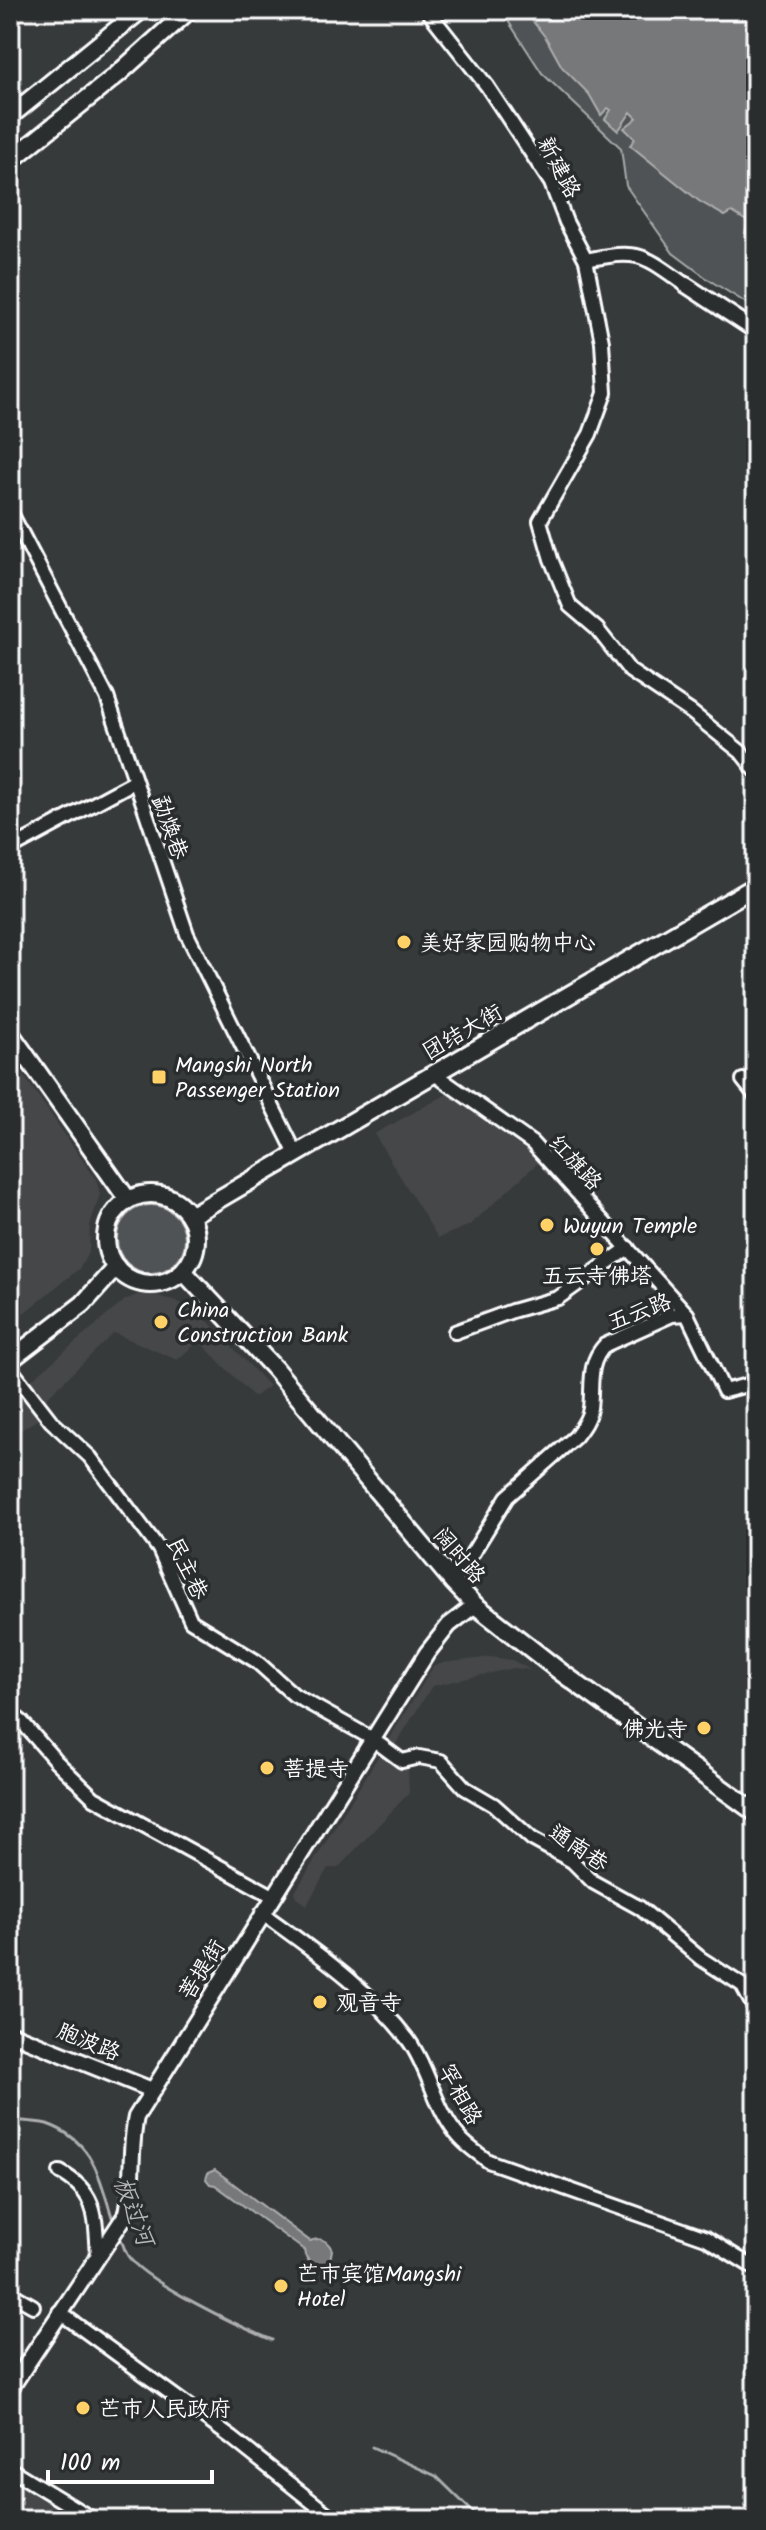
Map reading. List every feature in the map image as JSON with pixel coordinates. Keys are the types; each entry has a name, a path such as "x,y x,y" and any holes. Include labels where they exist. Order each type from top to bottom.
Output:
{"main road":[{"path":"10,116 141,10"},
{"path":"10,161 118,74 189,10"},
{"name":"团结大街","path":"190,1216 756,886"},
{"path":"10,1033 128,1200"},
{"path":"155,1194 181,1205 190,1216 196,1230 192,1259 171,1280 156,1284 141,1283 116,1267 106,1239 116,1210 128,1200 155,1194"},
{"path":"10,1360 83,1304 116,1267"},
{"name":"阔时路","path":"183,1271 274,1368 475,1605 562,1673 756,1813"}],"street":[{"name":"新建路","path":"427,10 487,86 551,183 566,222 586,260 602,342 605,393 590,434 540,521 570,606 597,629 630,671 691,712 741,752 756,771"},
{"path":"586,260 621,253 647,258 756,331"},
{"name":"勐焕巷","path":"10,511 107,697 187,934 296,1154"},
{"path":"10,849 134,782"},
{"name":"红旗路","path":"433,1073 532,1143 687,1314 724,1391 751,1384 756,1391"},
{"path":"743,1080 756,1096"},
{"path":"455,1332 558,1298 628,1248"},
{"name":"五云路","path":"454,1583 507,1497 575,1437 584,1425 590,1411 589,1382 594,1360 605,1345 672,1315 687,1314"},
{"name":"民主巷","path":"10,1368 51,1421 90,1457 159,1549 191,1621 256,1661 294,1695 371,1738"},
{"name":"菩提街","path":"12,2380 127,2213 131,2198 131,2138 136,2117 152,2090 427,1653 449,1625 475,1605"},
{"path":"10,1713 94,1798 273,1896"},
{"name":"通南巷","path":"371,1738 402,1761 419,1757 441,1761 465,1788 494,1805 532,1839 572,1861 593,1882 640,1908 700,1958 742,1985 756,2011"},
{"name":"罕相路","path":"262,1913 327,1961 386,2012 411,2044 451,2125 460,2138 488,2161 706,2238 756,2269"},
{"name":"胞波路","path":"10,2033 152,2090"},
{"path":"60,2172 77,2181 91,2203 101,2250"},
{"path":"10,2293 33,2306"},
{"path":"59,2312 232,2438 335,2520"},
{"path":"10,2469 94,2520"}],"shaded area":[{"path":"501,10 756,10 756,309 673,253 626,186 621,148 542,73"},
{"path":"524,10 756,10 756,174 748,194 756,198 756,240 745,233 748,222 732,212 725,216 699,201 630,145 635,139 624,128 637,118 631,112 618,131 605,119 611,110 608,108 601,115 589,94 562,67 546,38"},
{"path":"10,1056 96,1179 100,1194 90,1225 89,1251 80,1268 10,1324"},
{"path":"449,1093 540,1161 470,1225 438,1238 374,1134"},
{"path":"144,1205 158,1205 170,1210 180,1220 185,1239 180,1258 170,1268 158,1273 144,1273 132,1268 122,1258 117,1246 117,1232 122,1220 132,1210"},
{"path":"151,1294 194,1309 269,1386 254,1397 199,1341 177,1360 114,1333 37,1407 43,1416 10,1437 10,1398 125,1300"},
{"path":"491,1657 512,1660 531,1670 514,1668 432,1686 391,1752 408,1764 409,1793 338,1868 328,1868 307,1905 297,1898 295,1892 433,1667"},
{"path":"215,2170 310,2241 325,2241 332,2250 330,2260 321,2266 311,2264 304,2250 210,2184 206,2179 208,2173"},
{"path":"10,2477 84,2520 10,2520"}],"waterway":[{"name":"板过河","path":"10,2120 47,2124 76,2141 94,2164 114,2223"},
{"name":"板过河","path":"119,2234 128,2256 153,2278 195,2303 272,2340"},
{"name":"板过河","path":"372,2447 436,2476 481,2520"}],"place":[{"name":"美好家园购物中心","path":"404,942"},
{"name":"Mangshi North Passenger Station","path":"159,1077"},
{"name":"Wuyun Temple","path":"547,1225"},
{"name":"五云寺佛塔","path":"597,1249"},
{"name":"China Construction Bank","path":"161,1322"},
{"name":"佛光寺","path":"704,1728"},
{"name":"菩提寺","path":"267,1768"},
{"name":"观音寺","path":"320,2002"},
{"name":"芒市宾馆Mangshi Hotel","path":"281,2286"},
{"name":"芒市人民政府","path":"83,2408"}]}
